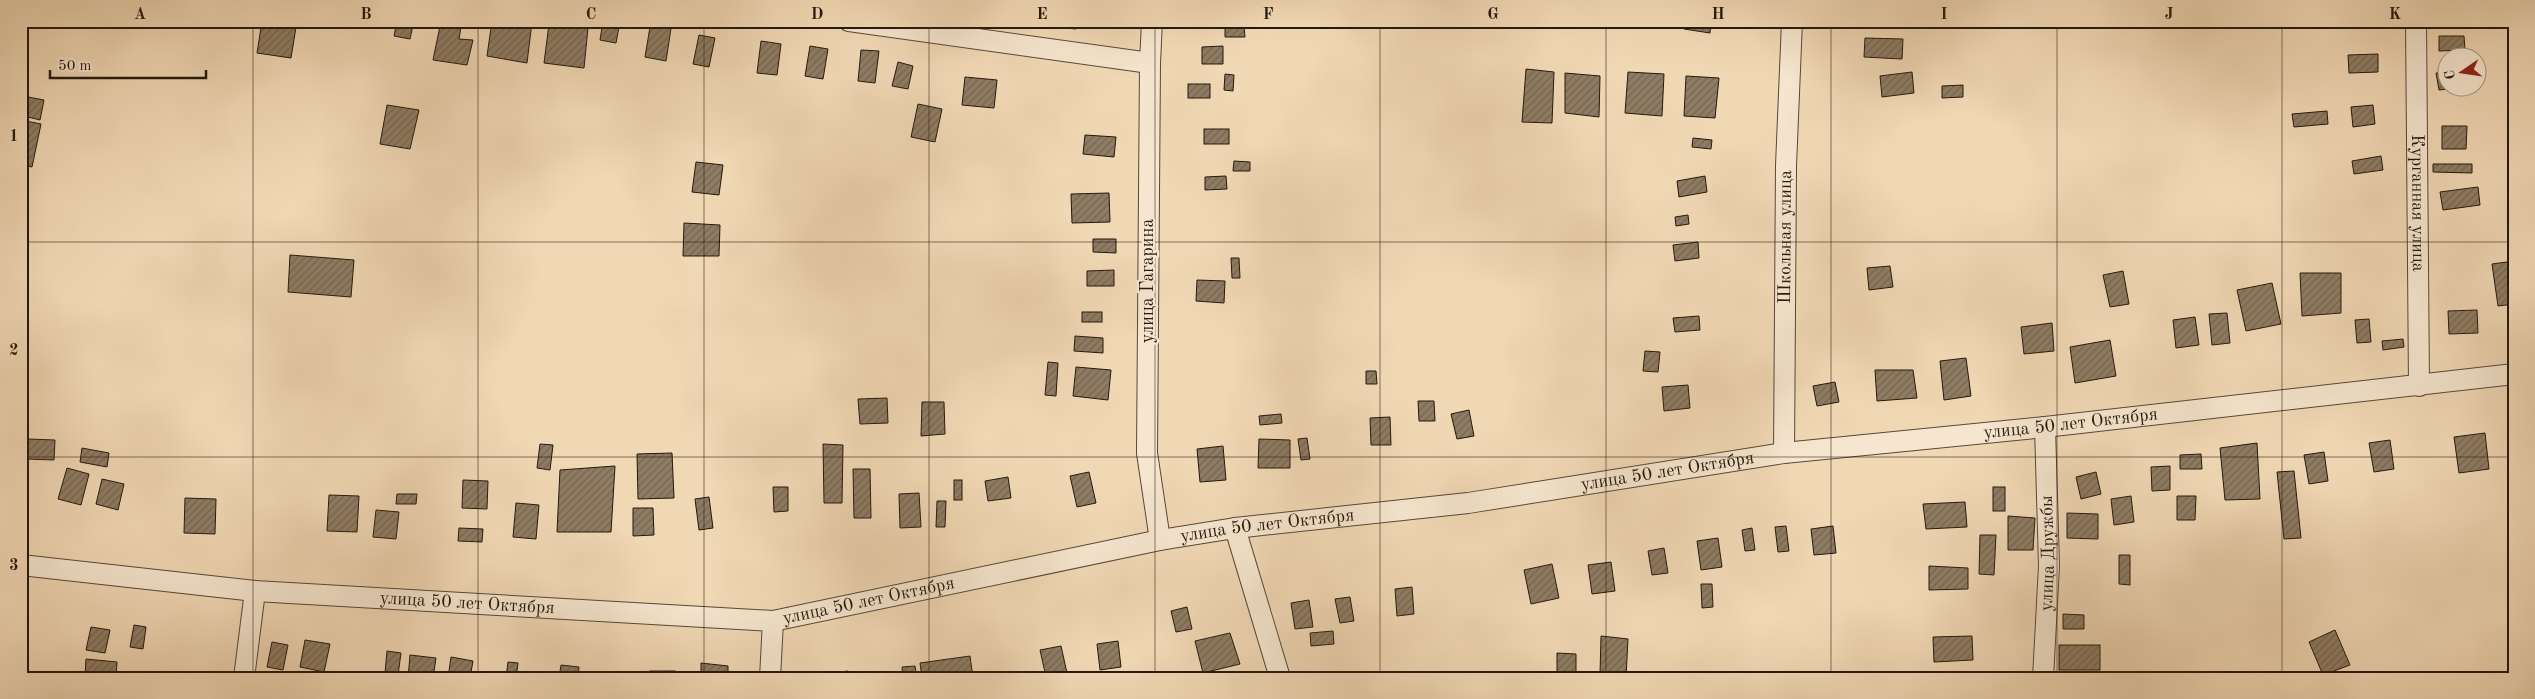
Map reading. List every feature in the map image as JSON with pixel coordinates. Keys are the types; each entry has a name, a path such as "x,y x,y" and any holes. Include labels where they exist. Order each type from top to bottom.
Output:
{"street":[{"path":"849,21 1150,63"},
{"name":"улица Гагарина","path":"1152,21 1150,63 1147,453 1160,540"},
{"name":"Школьная улица","path":"1784,453 1786,166 1792,21"},
{"name":"Курганная улица","path":"2416,21 2419,386"},
{"name":"улица 50 лет Октября","path":"21,565 255,591 773,621 1160,540 1235,528 1468,503 1784,453 2045,428 2514,374"},
{"name":"улица Дружбы","path":"2043,678 2049,566 2045,428"},
{"path":"1235,528 1280,678"},
{"path":"244,678 255,591"},
{"path":"770,678 773,621"}],"building":[{"path":"262,21 297,21 291,58 257,53"},
{"path":"397,21 414,21 410,39 394,36"},
{"path":"441,21 462,21 459,39 473,40 467,65 433,60"},
{"path":"492,21 532,22 527,63 487,56"},
{"path":"603,21 620,21 616,43 600,40"},
{"path":"651,21 672,22 666,61 645,57"},
{"path":"1055,21 1077,21 1076,29 1054,27"},
{"path":"1685,21 1711,21 1710,33 1684,29"},
{"path":"549,24 588,28 584,68 544,63"},
{"path":"1244,27 1245,37 1225,37 1225,28"},
{"path":"699,35 715,38 709,67 693,64"},
{"path":"2439,36 2464,36 2465,48 2439,48"},
{"path":"1865,38 1903,39 1902,59 1864,57"},
{"path":"761,41 781,44 777,75 757,73"},
{"path":"810,46 828,49 823,79 805,76"},
{"path":"1223,46 1223,64 1202,64 1202,47"},
{"path":"861,50 879,51 875,83 858,81"},
{"path":"2378,54 2378,72 2349,73 2348,55"},
{"path":"898,62 913,66 908,89 892,86"},
{"path":"1526,69 1554,72 1552,123 1522,122"},
{"path":"1628,72 1664,74 1662,116 1625,113"},
{"path":"1912,72 1914,93 1882,97 1880,76"},
{"path":"1565,73 1600,76 1599,117 1565,113"},
{"path":"1225,74 1234,75 1233,91 1224,90"},
{"path":"1686,76 1719,78 1715,118 1684,116"},
{"path":"965,77 997,80 994,108 962,105"},
{"path":"1188,84 1210,84 1210,98 1188,98"},
{"path":"1963,85 1963,97 1942,98 1942,86"},
{"path":"28,97 44,100 40,120 24,116"},
{"path":"918,104 942,109 935,142 911,137"},
{"path":"387,105 419,110 410,149 380,144"},
{"path":"2373,105 2375,124 2353,127 2351,107"},
{"path":"2327,111 2328,124 2294,127 2292,114"},
{"path":"21,120 41,124 32,167 21,165"},
{"path":"2442,126 2467,126 2466,149 2442,149"},
{"path":"1204,129 1229,129 1229,144 1204,144"},
{"path":"1085,135 1116,137 1114,157 1083,154"},
{"path":"1693,138 1712,140 1711,149 1692,147"},
{"path":"2381,156 2383,170 2354,174 2352,161"},
{"path":"1234,161 1250,162 1250,171 1233,171"},
{"path":"696,162 723,165 719,195 692,192"},
{"path":"2433,164 2472,164 2472,173 2433,172"},
{"path":"1226,176 1227,189 1205,190 1205,177"},
{"path":"1705,176 1707,192 1679,197 1677,181"},
{"path":"2478,187 2480,205 2443,210 2440,192"},
{"path":"1109,193 1110,222 1072,223 1071,194"},
{"path":"1688,215 1689,224 1676,226 1675,217"},
{"path":"684,223 720,225 719,256 683,256"},
{"path":"1093,239 1116,239 1116,253 1093,252"},
{"path":"1698,242 1699,258 1675,261 1673,245"},
{"path":"290,255 354,260 351,297 288,292"},
{"path":"1231,258 1239,258 1240,278 1232,278"},
{"path":"2514,261 2514,304 2498,306 2492,264"},
{"path":"1890,266 1893,287 1869,290 1867,268"},
{"path":"1114,270 1114,286 1087,286 1087,271"},
{"path":"2123,271 2129,304 2110,307 2103,275"},
{"path":"2300,273 2341,273 2341,313 2302,316"},
{"path":"1197,280 1225,281 1224,303 1196,301"},
{"path":"2272,283 2281,324 2246,331 2237,290"},
{"path":"2477,310 2478,333 2449,334 2448,311"},
{"path":"1082,312 1102,312 1102,322 1082,322"},
{"path":"2227,313 2230,343 2212,345 2209,314"},
{"path":"1699,316 1700,330 1675,332 1673,318"},
{"path":"2195,317 2199,345 2176,348 2173,320"},
{"path":"2369,319 2371,342 2357,343 2355,320"},
{"path":"2052,323 2054,351 2024,354 2021,327"},
{"path":"1075,336 1103,338 1103,353 1074,351"},
{"path":"2403,339 2404,347 2383,350 2382,341"},
{"path":"2110,340 2116,376 2075,383 2070,347"},
{"path":"1645,351 1660,352 1658,372 1643,371"},
{"path":"1966,358 1971,396 1944,400 1940,361"},
{"path":"1048,362 1058,363 1056,396 1045,395"},
{"path":"1076,367 1111,370 1108,400 1073,396"},
{"path":"1875,370 1913,370 1917,398 1877,401"},
{"path":"1366,371 1376,371 1377,384 1366,384"},
{"path":"1835,382 1839,402 1817,406 1813,386"},
{"path":"1688,385 1690,408 1664,411 1662,387"},
{"path":"887,398 888,423 860,424 858,399"},
{"path":"1418,401 1434,401 1435,421 1419,421"},
{"path":"922,402 944,402 945,434 921,436"},
{"path":"1469,410 1474,436 1457,439 1451,414"},
{"path":"1281,414 1282,423 1260,425 1259,416"},
{"path":"1390,417 1391,445 1371,445 1370,418"},
{"path":"2485,433 2489,469 2459,473 2454,437"},
{"path":"1307,438 1310,459 1301,460 1298,439"},
{"path":"28,439 55,440 54,460 27,459"},
{"path":"1259,439 1290,440 1290,468 1258,468"},
{"path":"2390,440 2394,469 2374,472 2369,443"},
{"path":"2257,443 2260,499 2225,500 2220,448"},
{"path":"540,444 553,445 550,470 537,468"},
{"path":"823,444 843,445 842,503 824,503"},
{"path":"1223,446 1226,480 1200,482 1197,449"},
{"path":"82,448 109,453 107,467 80,462"},
{"path":"2324,452 2328,481 2309,484 2304,455"},
{"path":"672,453 674,498 638,499 637,454"},
{"path":"2201,454 2202,469 2180,469 2180,455"},
{"path":"615,466 611,532 557,532 560,470"},
{"path":"2170,466 2170,490 2152,491 2151,467"},
{"path":"67,468 89,474 81,505 58,499"},
{"path":"853,469 870,469 871,518 854,518"},
{"path":"2294,471 2301,538 2284,539 2277,472"},
{"path":"1089,472 1096,503 1077,507 1070,476"},
{"path":"2096,472 2101,494 2081,499 2076,477"},
{"path":"1008,477 1011,498 988,501 985,481"},
{"path":"102,479 124,484 118,510 96,504"},
{"path":"463,480 488,481 487,509 462,508"},
{"path":"954,480 962,480 962,500 954,500"},
{"path":"773,487 788,487 788,511 774,512"},
{"path":"1993,487 2005,487 2005,511 1993,511"},
{"path":"919,493 921,527 900,528 899,494"},
{"path":"397,494 417,494 416,504 396,504"},
{"path":"329,495 359,496 357,532 327,531"},
{"path":"2131,496 2134,522 2114,525 2111,499"},
{"path":"2177,496 2196,496 2195,520 2177,520"},
{"path":"709,497 713,528 699,530 695,499"},
{"path":"185,498 216,499 215,534 184,533"},
{"path":"937,501 946,501 945,527 936,527"},
{"path":"1965,502 1967,527 1926,529 1923,504"},
{"path":"516,503 539,505 536,539 513,537"},
{"path":"633,508 653,508 654,535 633,536"},
{"path":"376,510 399,512 396,539 373,537"},
{"path":"2067,513 2098,514 2098,539 2067,538"},
{"path":"2008,516 2035,518 2033,550 2008,550"},
{"path":"1786,526 1789,551 1778,552 1775,527"},
{"path":"1833,526 1836,553 1814,555 1811,529"},
{"path":"459,528 483,529 482,542 458,541"},
{"path":"1752,528 1755,550 1745,551 1742,530"},
{"path":"1980,535 1996,535 1994,575 1979,574"},
{"path":"1718,538 1722,567 1701,570 1697,541"},
{"path":"1664,548 1668,573 1652,575 1648,551"},
{"path":"2119,555 2130,555 2130,585 2119,584"},
{"path":"1611,562 1615,591 1592,594 1588,565"},
{"path":"1552,564 1559,598 1531,604 1524,570"},
{"path":"1929,566 1968,568 1968,589 1929,590"},
{"path":"1701,584 1712,584 1713,607 1702,608"},
{"path":"1412,587 1414,614 1397,616 1395,589"},
{"path":"1350,597 1354,621 1340,623 1335,599"},
{"path":"1309,600 1313,627 1295,629 1291,603"},
{"path":"1187,607 1192,629 1176,632 1171,611"},
{"path":"2063,614 2084,615 2084,629 2063,629"},
{"path":"134,625 146,627 143,649 130,647"},
{"path":"91,627 110,630 105,653 86,650"},
{"path":"2335,630 2350,665 2323,675 2309,642"},
{"path":"1333,631 1334,644 1311,646 1310,633"},
{"path":"1230,633 1240,664 1203,673 1195,641"},
{"path":"1601,636 1628,639 1626,677 1600,674"},
{"path":"1972,636 1973,660 1934,662 1933,637"},
{"path":"305,640 330,644 324,672 300,667"},
{"path":"1118,641 1121,667 1100,670 1097,644"},
{"path":"272,642 288,645 283,670 267,667"},
{"path":"2059,645 2100,645 2100,670 2059,670"},
{"path":"1061,646 1067,673 1046,677 1040,650"},
{"path":"387,651 401,653 398,675 385,673"},
{"path":"1557,653 1576,654 1576,678 1557,678"},
{"path":"410,655 436,658 433,678 408,678"},
{"path":"970,656 973,678 922,678 920,663"},
{"path":"451,657 473,661 470,678 448,678"},
{"path":"86,659 117,662 116,678 85,676"},
{"path":"508,662 518,663 516,678 506,678"},
{"path":"701,663 728,666 728,678 701,678"},
{"path":"561,665 579,667 578,678 559,678"},
{"path":"915,666 917,678 903,678 902,667"},
{"path":"650,671 675,671 675,678 650,678"},
{"path":"848,671 849,678 819,678 819,675"}]}
